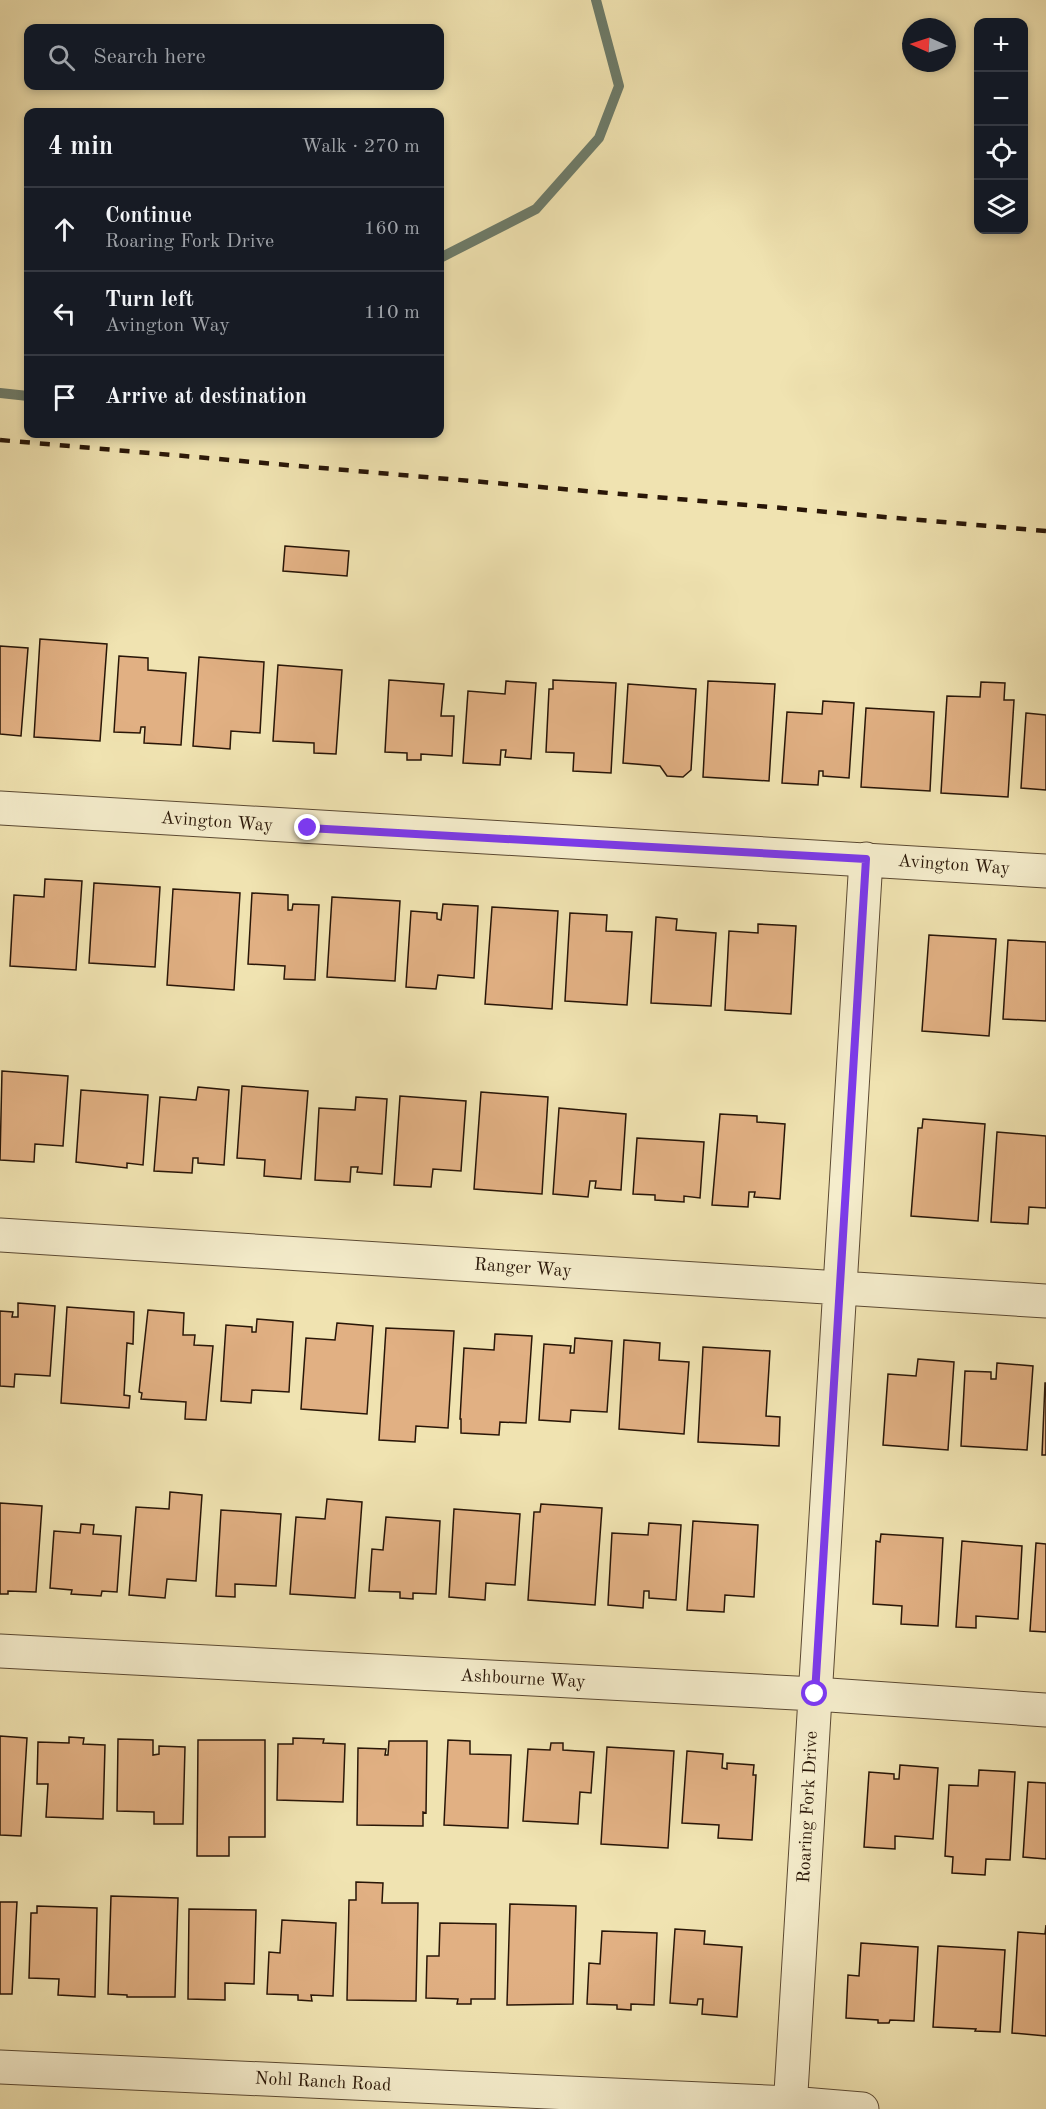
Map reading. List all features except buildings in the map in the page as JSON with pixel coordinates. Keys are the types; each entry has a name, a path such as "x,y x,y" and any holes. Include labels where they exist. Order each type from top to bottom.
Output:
{"street":[{"name":"Avington Way","path":"0,808 1046,871"},
{"name":"Roaring Fork Drive","path":"790,2106 866,859"},
{"name":"Ranger Way","path":"0,1235 1046,1301"},
{"name":"Ashbourne Way","path":"0,1651 815,1694 1046,1710"},
{"name":"Nohl Ranch Road","path":"0,2067 862,2109"}],"waterway":[{"path":"444,256 536,209 599,138 619,86 596,0"},
{"path":"0,393 24,396"}],"railway":[{"path":"0,440 1046,531"}],"route":[{"path":"308,828 866,859 815,1694"}]}
